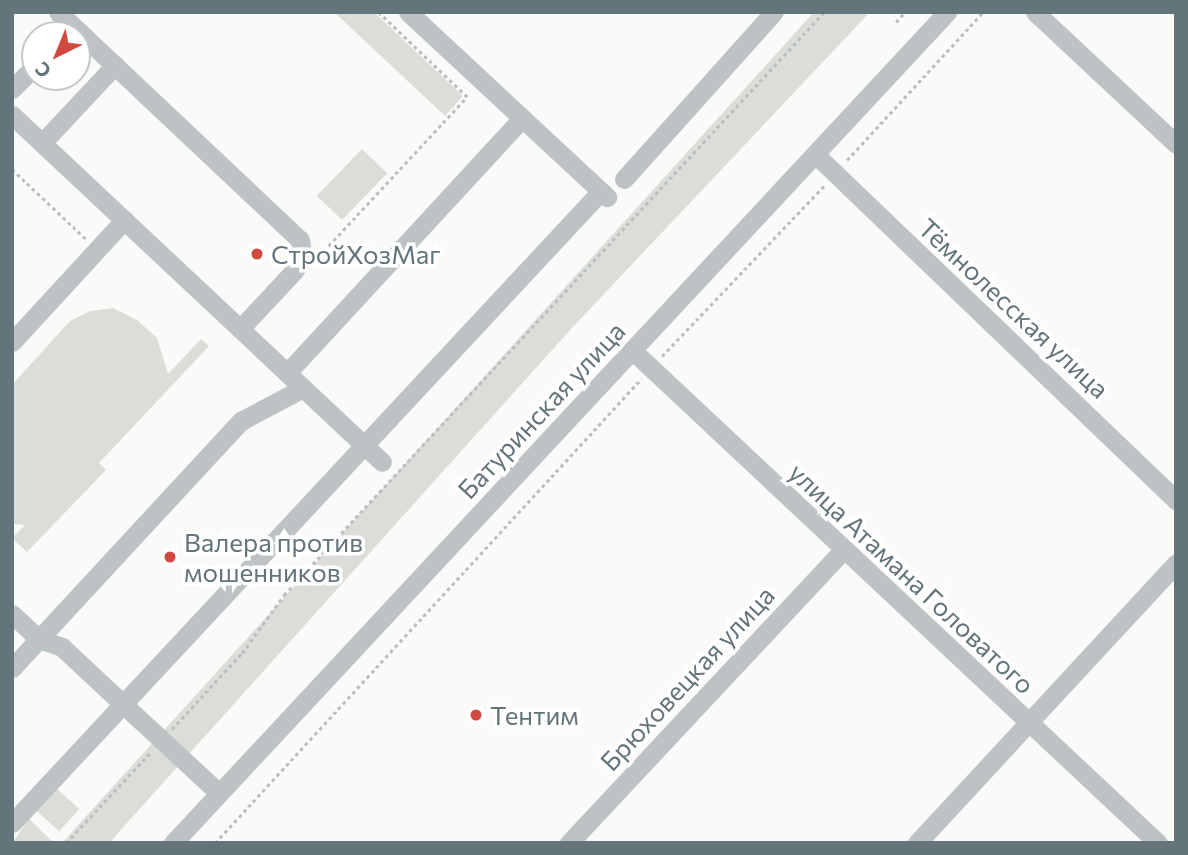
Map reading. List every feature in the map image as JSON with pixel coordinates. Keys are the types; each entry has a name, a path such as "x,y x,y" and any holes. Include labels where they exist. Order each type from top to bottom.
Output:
{"street":[{"path":"12,823 364,444 604,194 408,12"},
{"path":"624,179 774,12"},
{"path":"1035,12 1176,144"},
{"name":"Батуринская улица","path":"173,843 816,155 945,13"},
{"path":"91,47 115,65 300,240 303,258 295,271 240,329"},
{"path":"42,143 115,65"},
{"path":"12,115 382,462"},
{"path":"287,373 522,118"},
{"name":"Тёмнолесская улица","path":"816,155 1176,500"},
{"path":"12,342 124,219"},
{"name":"улица Атамана Головатого","path":"632,349 1027,723 1158,843"},
{"path":"12,668 241,421 303,388"},
{"name":"Брюховецкая улица","path":"569,843 843,550"},
{"path":"917,843 1176,563"},
{"path":"12,614 39,639 62,647 219,793"}],"path":[{"path":"310,266 467,97 379,12"},
{"path":"66,843 242,653 284,595 824,12"},
{"path":"896,22 905,12"},
{"path":"215,843 652,367 835,174 983,12"},
{"path":"12,169 97,249"}],"shaded area":[{"path":"334,12 374,12 463,96 445,116"},
{"path":"814,12 870,12 571,329 109,843 62,843"},
{"path":"362,149 387,173 342,220 317,196"},
{"path":"113,308 137,320 157,338 168,374 201,339 209,346 99,463 106,470 27,552 12,538 25,525 12,524 12,385 70,321 90,311"},
{"path":"57,789 79,809 59,831 37,811"},
{"path":"29,819 54,843 12,843"}],"place":[{"name":"СтройХозМаг","path":"257,254"},
{"name":"Валера против мошенников","path":"170,557"},
{"name":"Тентим","path":"476,715"}]}
